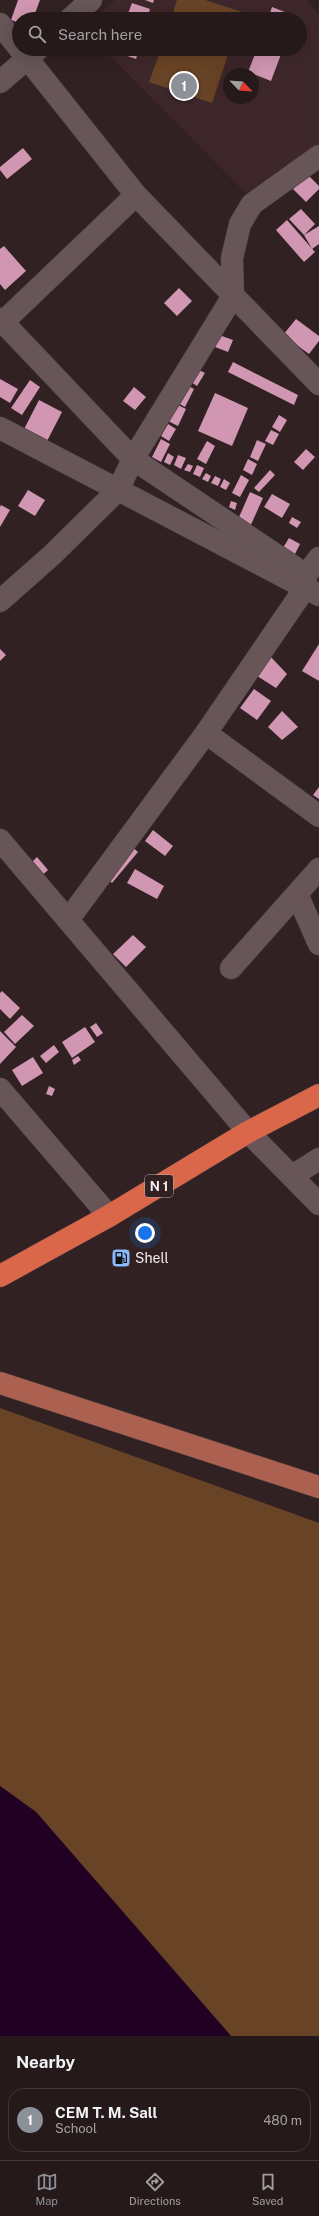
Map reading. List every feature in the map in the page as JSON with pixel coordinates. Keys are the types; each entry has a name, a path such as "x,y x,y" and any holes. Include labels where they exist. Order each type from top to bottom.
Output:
{"highway":[{"name":"N 1","path":"0,1276 109,1216 248,1132 319,1096"}],"main road":[{"path":"0,1383 319,1487"}],"street":[{"path":"78,12 91,0"},
{"path":"0,24 12,35"},
{"path":"0,82 30,56"},
{"path":"33,56 136,196 319,384"},
{"path":"0,601 52,555 118,490 133,459 233,296 232,258 240,224 252,204 319,156"},
{"path":"136,196 1,322 133,459 310,586"},
{"path":"0,428 118,490 310,586"},
{"path":"68,920 206,733 310,586 319,558"},
{"path":"206,733 319,816"},
{"path":"0,840 248,1132 319,1204"},
{"path":"231,968 319,870"},
{"path":"297,894 319,944"},
{"path":"0,1089 109,1216"},
{"path":"292,1176 319,1159"}],"shaded area":[{"path":"115,0 306,0 319,15 319,143 246,193 110,56 307,56 307,12 102,12"},
{"path":"177,0 205,0 242,12 173,12"},
{"path":"158,56 228,56 212,103 149,82"},
{"path":"0,1408 319,1523 319,2036 231,2036 36,1812 0,1786"},
{"path":"0,1786 36,1812 231,2036 0,2036"}],"building":[{"path":"18,0 40,0 36,12 14,12"},
{"path":"145,0 154,0 153,3"},
{"path":"132,3 150,9 149,12 129,12"},
{"path":"272,7 285,12 270,12"},
{"path":"127,56 137,56 136,59"},
{"path":"254,56 280,56 271,81 259,76 259,68 250,68"},
{"path":"23,148 32,159 7,179 0,170 0,167"},
{"path":"308,175 319,186 319,189 306,202 293,189"},
{"path":"301,209 315,224 304,235 289,219"},
{"path":"287,220 315,252 304,262 276,230"},
{"path":"319,226 319,244 312,249 304,235"},
{"path":"4,246 26,271 5,290 0,284 0,249"},
{"path":"179,288 192,301 177,316 164,303"},
{"path":"296,319 319,336 319,341 309,354 283,335"},
{"path":"219,335 233,340 228,352 215,347"},
{"path":"233,362 298,395 294,405 228,372"},
{"path":"195,368 205,373 197,386 188,380"},
{"path":"0,379 18,389 10,403 0,397"},
{"path":"30,380 40,387 22,415 11,408"},
{"path":"185,384 194,389 185,407 176,402"},
{"path":"134,387 146,397 135,410 123,401"},
{"path":"215,393 248,408 232,446 198,431"},
{"path":"39,400 62,412 45,445 22,433"},
{"path":"176,404 186,409 178,426 168,421"},
{"path":"279,415 287,420 280,432 272,427"},
{"path":"168,424 176,429 169,441 161,436"},
{"path":"271,430 279,434 273,445 265,441"},
{"path":"161,439 170,444 161,462 152,457"},
{"path":"257,440 266,444 258,461 250,457"},
{"path":"207,441 215,446 206,464 197,459"},
{"path":"306,449 315,457 303,470 294,462"},
{"path":"168,453 174,457 170,465 164,462"},
{"path":"178,455 186,458 181,469 174,465"},
{"path":"248,459 257,464 252,475 243,470"},
{"path":"188,464 193,466 190,472 184,470"},
{"path":"197,465 204,468 200,477 193,474"},
{"path":"270,470 275,475 259,492 254,488"},
{"path":"206,473 211,476 208,482 202,479"},
{"path":"241,475 249,480 240,497 232,493"},
{"path":"215,476 221,479 218,486 211,483"},
{"path":"224,479 230,483 226,490 220,487"},
{"path":"28,490 45,500 35,516 18,506"},
{"path":"250,492 263,498 249,529 236,524"},
{"path":"272,494 290,504 282,518 264,507"},
{"path":"231,501 237,503 235,510 229,507"},
{"path":"1,505 10,510 0,527 0,507"},
{"path":"292,517 301,522 297,528 289,523"},
{"path":"289,538 300,544 293,558 281,551"},
{"path":"319,644 319,681 302,671"},
{"path":"0,649 6,655 0,661"},
{"path":"268,654 287,674 276,688 254,674"},
{"path":"254,689 271,701 257,720 240,708"},
{"path":"282,711 298,727 282,740 268,727"},
{"path":"319,787 319,799 313,795"},
{"path":"153,830 173,846 165,856 145,841"},
{"path":"131,846 138,852 112,883 105,877"},
{"path":"37,857 48,870 37,880 26,868"},
{"path":"135,869 164,886 157,899 127,883"},
{"path":"133,935 146,947 126,967 113,954"},
{"path":"2,991 20,1008 10,1019 0,1009 0,993"},
{"path":"22,1015 34,1026 15,1044 4,1032"},
{"path":"96,1023 103,1033 97,1037 90,1027"},
{"path":"85,1027 95,1042 72,1058 62,1042"},
{"path":"0,1031 16,1047 0,1064"},
{"path":"54,1045 59,1052 46,1063 40,1056"},
{"path":"78,1056 81,1060 74,1065 72,1060"},
{"path":"33,1057 43,1073 22,1086 12,1070"},
{"path":"49,1086 55,1089 52,1096 46,1094"}],"place":[{"name":"CEM T. M. Sall","path":"184,86"},
{"name":"Shell","path":"121,1258"}]}
